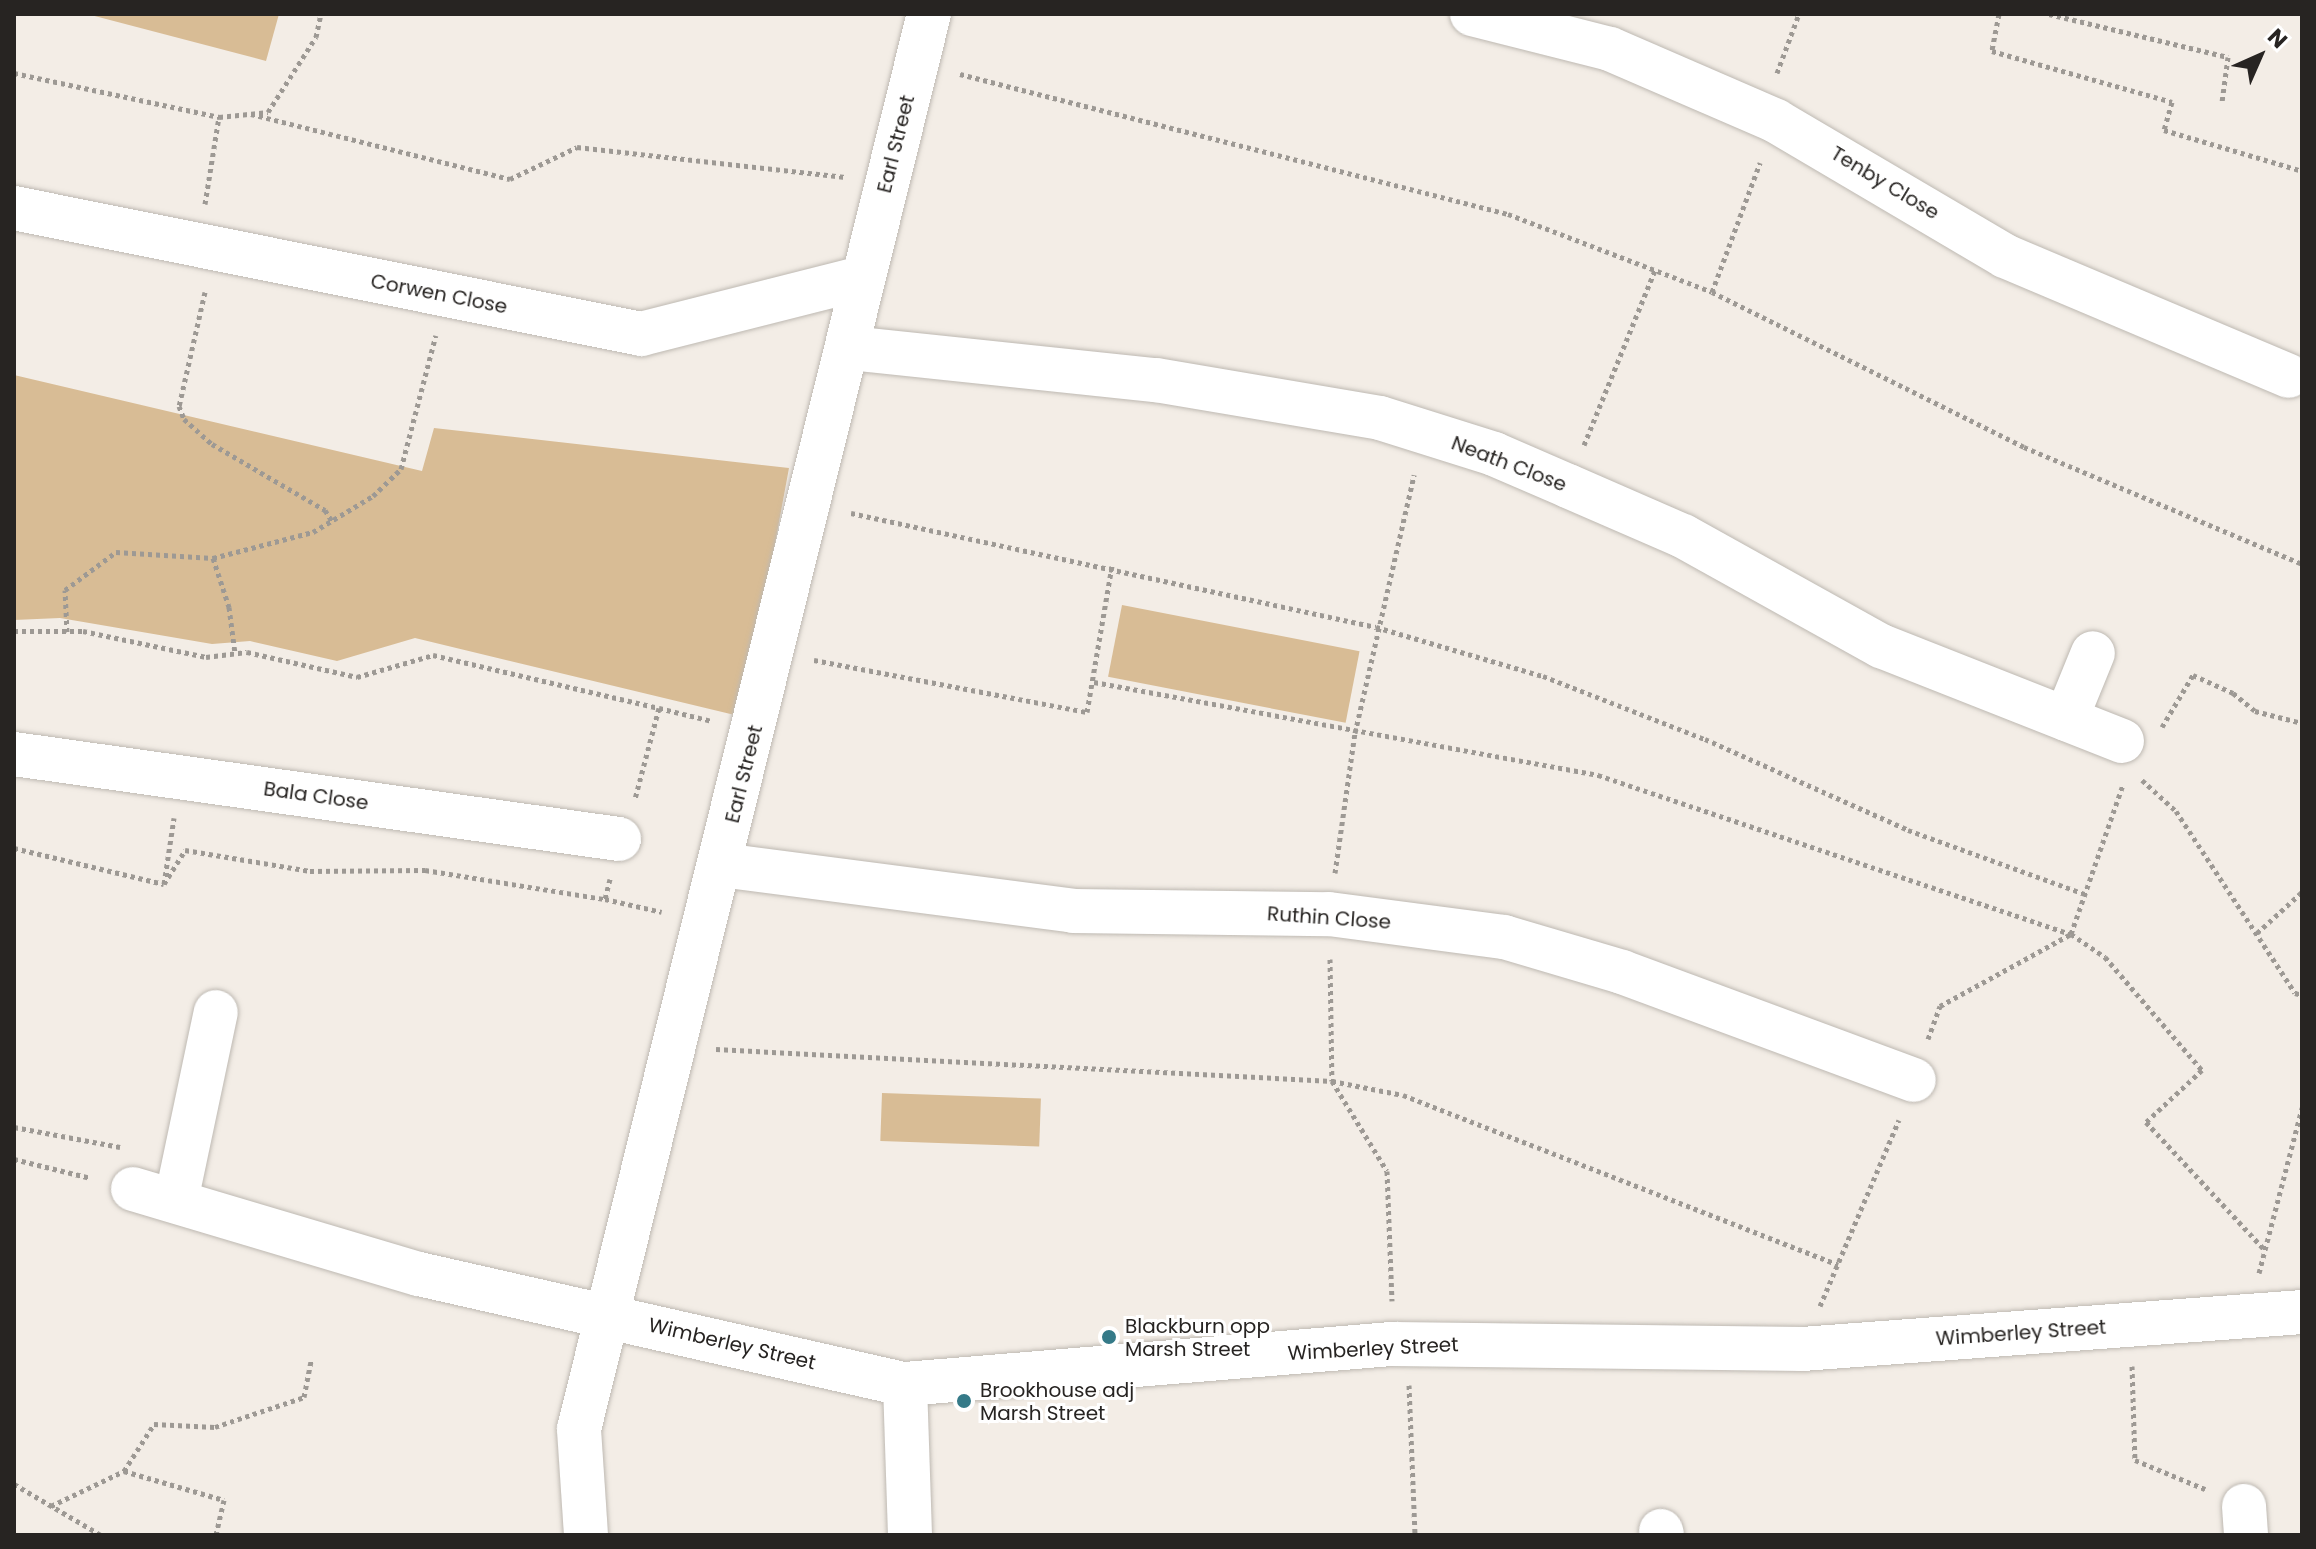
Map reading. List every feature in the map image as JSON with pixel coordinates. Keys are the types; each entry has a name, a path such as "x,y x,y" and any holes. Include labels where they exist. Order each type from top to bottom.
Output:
{"street":[{"name":"Earl Street","path":"586,1535 579,1429 849,348 862,278 929,14"},
{"name":"Tenby Close","path":"1472,14 1610,49 1767,117 2005,256 2289,376"},
{"name":"Corwen Close","path":"14,208 641,334 862,278"},
{"name":"Neath Close","path":"849,348 1156,380 1380,418 1568,486 1683,536 1881,646 2122,741"},
{"path":"2066,719 2093,653"},
{"name":"Bala Close","path":"14,754 619,839"},
{"name":"Ruthin Close","path":"721,865 1073,911 1329,914 1504,937 1622,972 1914,1080"},
{"path":"176,1201 216,1012"},
{"name":"Wimberley Street","path":"133,1189 419,1274 905,1384 1400,1344 1802,1349 2302,1312"},
{"path":"905,1384 910,1535"}],"path":[{"path":"14,73 219,117 268,112 316,37 321,14"},
{"path":"1712,292 1799,14"},
{"path":"1999,14 1992,51 2172,102 2164,130 2302,171"},
{"path":"2049,14 2228,57 2222,102"},
{"path":"916,63 1508,214 1656,268 1712,292 2024,447 2302,564"},
{"path":"251,114 510,179 577,147 886,182"},
{"path":"219,117 207,246 179,406 184,419 212,444 325,510 332,521"},
{"path":"1568,486 1656,268"},
{"path":"67,632 65,590 116,552 213,558 313,532 373,496 401,469 446,295"},
{"path":"1415,1535 1387,1171 1332,1081 1329,914 1355,733 1376,627 1425,432"},
{"path":"810,505 1112,566 1376,627 1543,676 1705,739 1908,830 2085,894"},
{"path":"213,558 229,607 235,653"},
{"path":"773,653 1087,712 1112,566"},
{"path":"14,631 67,632 206,657 235,653 357,677 433,655 659,708 627,831 619,839 605,899"},
{"path":"2122,741 2161,729 2193,675 2233,693 2255,711 2302,723"},
{"path":"1094,682 1355,733 1598,775 2071,934 2105,957 2202,1070 2146,1122 2265,1250"},
{"path":"1802,1349 1914,1080 1940,1006 2071,934 2129,769 2176,811 2295,993 2302,995"},
{"path":"164,884 180,777"},
{"path":"14,848 164,884"},
{"path":"164,884 185,850 310,871 425,870 605,899 707,922"},
{"path":"2257,933 2302,892"},
{"path":"675,1047 1332,1081 1403,1095 1838,1265"},
{"path":"2248,1316 2302,1108"},
{"path":"14,1127 143,1152 133,1189 14,1159"},
{"path":"2131,1325 2135,1460 2245,1520"},
{"path":"51,1506 124,1471 154,1424 215,1427 304,1397 311,1360"},
{"path":"124,1471 224,1500 216,1535"},
{"path":"14,1484 101,1535"}],"shaded area":[{"path":"87,14 279,14 266,61"},
{"path":"14,375 422,471 434,428 789,468 743,717 415,638 337,661 250,641 212,644 60,618 14,620"},
{"path":"1122,605 1360,651 1346,723 1108,677"},
{"path":"882,1093 1041,1099 1039,1147 880,1141"}],"place":[{"name":"Blackburn opp Marsh Street","path":"1109,1337"},
{"name":"Brookhouse adj Marsh Street","path":"964,1401"}]}
